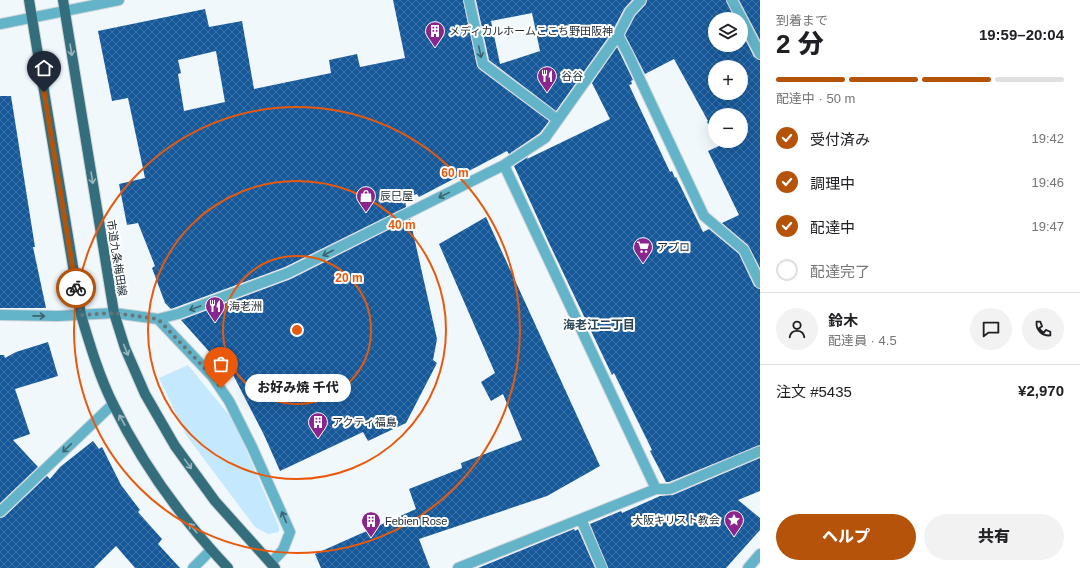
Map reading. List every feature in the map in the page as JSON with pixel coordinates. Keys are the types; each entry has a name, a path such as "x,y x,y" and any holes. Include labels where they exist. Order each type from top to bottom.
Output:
{"main road":[{"path":"29,0 81,315 95,362 113,404 142,456 167,494 211,550 228,568"},
{"name":"市道九条梅田線","path":"63,0 114,313 125,348 146,394 175,446 215,501 273,566"}],"street":[{"path":"0,24 119,0"},
{"path":"469,0 483,64 558,120"},
{"path":"0,315 58,316 114,313 158,319 178,314 288,273 504,165 545,138 618,35 630,12 641,0"},
{"path":"732,0 760,54"},
{"path":"618,35 704,216 744,250 760,283"},
{"path":"504,165 656,489"},
{"path":"158,319 212,376 229,401 252,447 290,532 283,550 273,566"},
{"path":"0,512 113,404"},
{"path":"458,568 656,489 670,489 760,451"},
{"path":"581,519 602,568"},
{"path":"193,568 211,550"},
{"path":"748,568 760,554"}],"shaded area":[{"path":"188,365 234,421 279,527 279,532 268,534 255,527 186,435 159,378"}],"building":[{"path":"393,0 463,0 477,66 479,69 549,121 540,133 509,154 507,151 419,197 417,194 405,198 406,207 285,267 171,309 165,303 152,268 155,266 138,223 127,225 119,184 145,178 128,98 112,101 98,31 205,9 209,27 242,21 254,89 331,73 329,60 357,54 360,67 405,58","holes":["216,51 225,102 184,111 178,74 181,73 178,60"]},
{"path":"476,0 632,0 624,9 612,32 556,111 489,60","holes":["532,13 540,51 500,64 491,21"]},
{"path":"647,0 726,0 732,12 708,12 708,52 748,52 748,45 754,57 760,60 760,268 748,245 722,223 739,215 708,151 715,148 748,148 748,108 708,108 708,121 674,59 645,74 625,35 635,16 646,4"},
{"path":"739,0 760,0 760,40 748,17 748,12 745,12"},
{"path":"617,47 633,80 631,81 632,84 629,85 670,172 672,171 675,178 676,177 703,232 709,229 739,254 754,286 760,289 760,445 669,482 666,482 650,451 652,450 614,373 612,375 514,166 528,157 527,159 610,119 592,83"},
{"path":"0,96 11,96 35,247 33,247 46,308 0,308"},
{"path":"486,217 600,466 547,496 419,539 430,568 321,568 315,554 416,509 409,489 462,468 461,463 522,440 503,394 491,401 481,382 495,373 439,244"},
{"path":"410,219 437,339 433,360 437,363 406,423 368,441 363,432 280,471 264,435 227,363 222,366 181,320 291,279"},
{"path":"48,342 58,376 15,389 30,434 13,440 38,467 0,503 0,355 4,355 5,358 16,352"},
{"path":"93,441 99,449 102,447 121,485 140,510 138,512 162,539 158,544 180,568 135,568 116,546 94,568 0,568 0,518 4,517 47,476 50,479 60,467"},
{"path":"760,458 760,491 738,500 760,518 760,530 726,568 608,568 590,524 621,511 622,513 660,496 673,495"},
{"path":"574,529 575,531 578,529 595,568 478,568"}],"way so far":[{"path":"76,288 81,315 114,313 158,319 212,376 221,388"}],"place":[{"name":"メディカルホームここち野田阪神","path":"435,48"},
{"name":"谷谷","path":"547,93"},
{"name":"辰巳屋","path":"366,213"},
{"name":"アプロ","path":"643,264"},
{"name":"海老洲","path":"215,323"},
{"name":"お好み焼 千代","path":"221,388"},
{"name":"アクティ福島","path":"318,439"},
{"name":"大阪キリスト教会","path":"734,537"},
{"name":"Febien Rose","path":"371,538"}],"district":[{"name":"海老江二丁目","path":"599,325"}],"route":[{"path":"44,92 76,288"}]}
